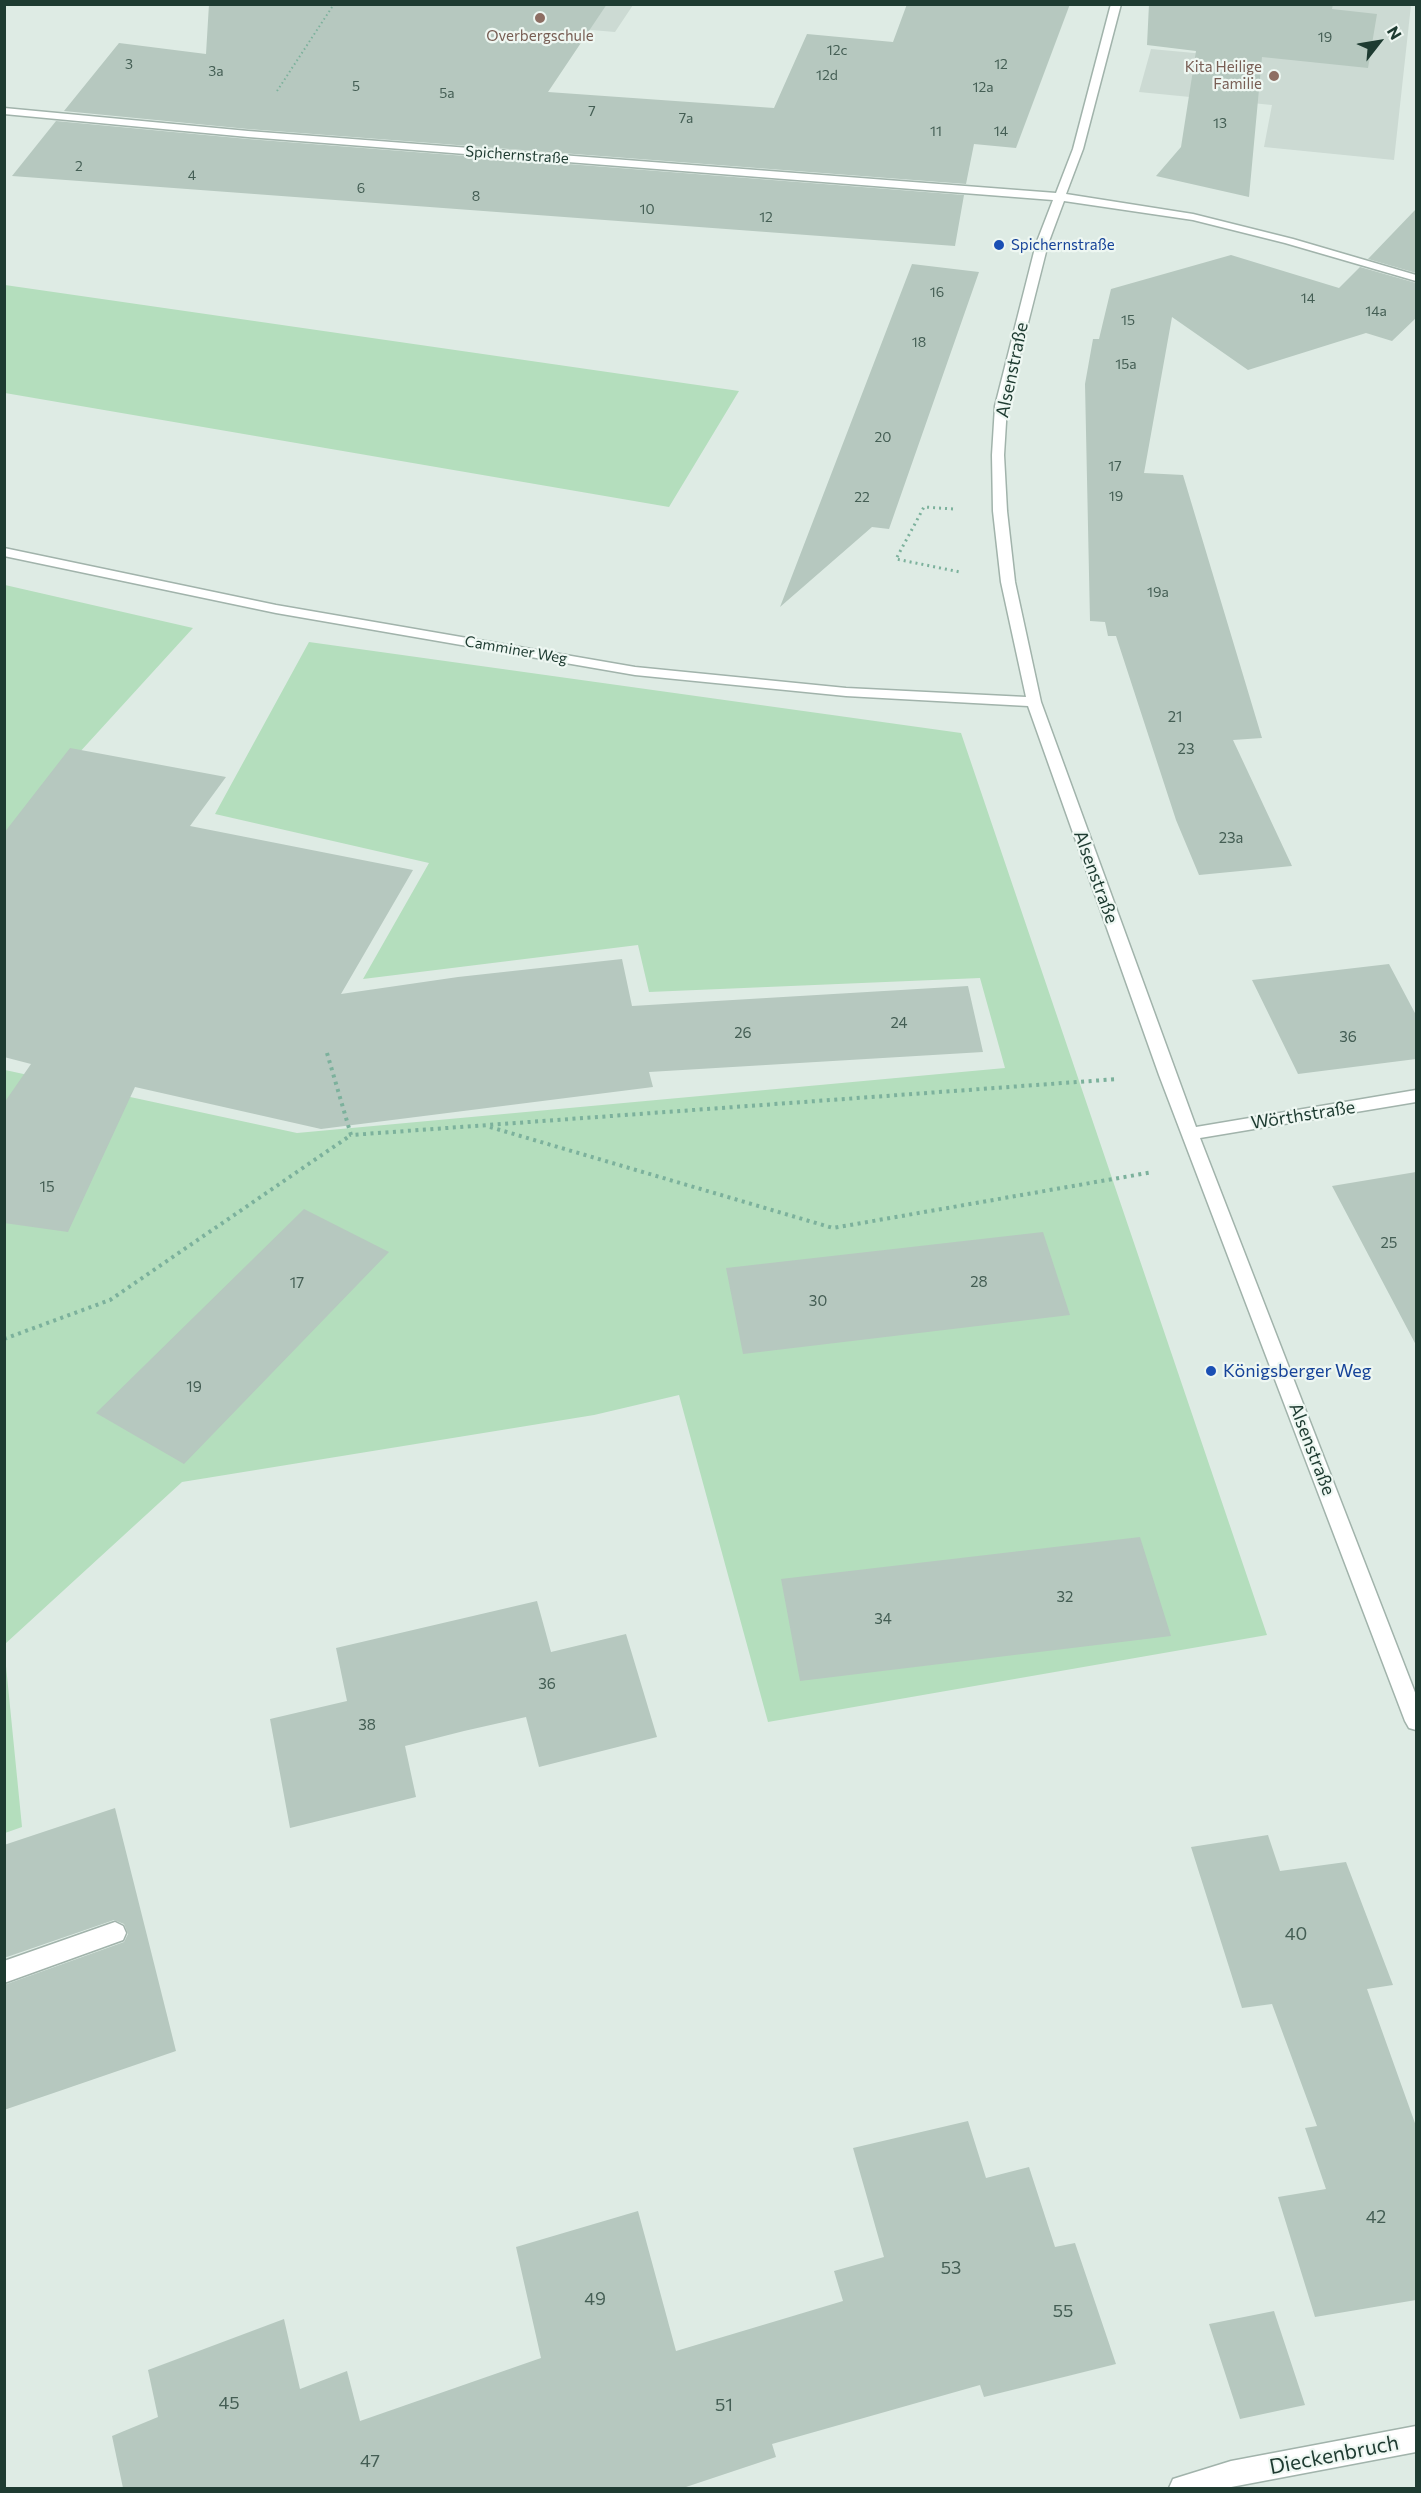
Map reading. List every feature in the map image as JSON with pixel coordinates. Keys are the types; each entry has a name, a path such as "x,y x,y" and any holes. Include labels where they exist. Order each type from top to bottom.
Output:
{"street":[{"name":"Alsenstraße","path":"1116,4 1078,149 1042,244 1001,406 998,455 1008,582 1034,702 1167,1075 1416,1721"},
{"name":"Spichernstraße","path":"4,111 248,135 1061,197 1193,217 1289,241 1416,278"},
{"name":"Camminer Weg","path":"4,552 276,609 635,671 846,692 1034,702"},
{"name":"Wörthstraße","path":"1190,1134 1416,1096"},
{"path":"4,1972 115,1932"},
{"name":"Dieckenbruch","path":"1182,2488 1231,2475 1416,2439"}],"path":[{"path":"248,135 334,4"},
{"path":"1001,513 924,507 896,559 1008,582"},
{"path":"327,1053 351,1135"},
{"path":"4,1339 110,1300 351,1135 1167,1075"},
{"path":"487,1126 833,1228 1201,1164"}],"shaded area":[{"name":"Overbergschule","path":"298,5 633,5 615,32"},
{"name":"Kita Heilige Familie","path":"1270,5 1411,5 1394,160 1264,147 1272,105 1139,92 1151,49 1259,59"}],"green space":[{"path":"5,285 739,391 669,507 5,393"},
{"path":"5,585 193,628 5,834"},
{"path":"309,642 961,733 1267,1635 768,1722 679,1395 594,1415 182,1482 5,1644 5,1070 297,1133 1005,1068 980,978 649,992 638,945 363,979 429,863 215,814"},
{"path":"4,1646 22,1827 5,1833 4,1833"}],"building":[{"path":"209,4 607,4 548,92 774,108 807,34 893,42 907,4 1070,4 1016,148 974,144 966,184 248,129 64,111 119,43 206,54"},
{"path":"1149,4 1333,4 1332,9 1377,14 1368,68 1262,57 1249,197 1156,176 1181,147 1196,51 1147,45"},
{"path":"56,121 248,139 964,195 955,246 12,176"},
{"path":"1416,209 1416,273 1368,259"},
{"path":"1231,255 1339,288 1360,267 1416,283 1416,318 1392,341 1366,333 1248,370 1172,317 1144,473 1183,475 1262,738 1233,740 1292,866 1199,875 1176,820 1116,636 1108,636 1105,622 1090,621 1085,384 1093,339 1099,339 1111,289"},
{"path":"912,264 979,272 889,529 872,527 780,607"},
{"path":"70,748 226,777 190,826 413,870 341,994 458,977 622,959 632,1006 968,986 983,1052 649,1072 653,1087 321,1129 135,1087 68,1232 4,1223 4,1103 31,1064 4,1057 4,833"},
{"path":"1389,964 1416,1015 1416,1059 1298,1074 1252,980"},
{"path":"1416,1172 1416,1345 1332,1186"},
{"path":"304,1209 389,1252 184,1464 96,1413"},
{"path":"1043,1232 1070,1315 743,1354 726,1268"},
{"path":"1140,1537 1171,1636 800,1681 781,1579"},
{"path":"537,1601 551,1652 626,1634 657,1737 539,1767 526,1717 464,1731 405,1746 416,1797 290,1828 270,1719 347,1701 336,1648"},
{"path":"115,1808 176,2051 4,2110 4,1985 124,1942 128,1934 124,1924 114,1920 4,1958 4,1845"},
{"path":"1268,1835 1280,1871 1346,1862 1393,1985 1367,1989 1416,2126 1416,2300 1315,2317 1278,2197 1326,2189 1305,2128 1317,2126 1272,2004 1242,2008 1191,1847"},
{"path":"968,2121 986,2178 1029,2167 1055,2247 1075,2243 1116,2364 984,2397 980,2385 772,2444 776,2457 683,2488 123,2488 112,2436 158,2417 148,2370 284,2319 300,2389 347,2371 360,2421 541,2358 516,2247 638,2211 676,2351 843,2301 834,2271 884,2257 853,2148"},
{"path":"1274,2311 1305,2405 1240,2419 1209,2324"}],"place":[{"name":"Overbergschule","path":"540,18"},
{"name":"Kita Heilige Familie","path":"1274,76"},
{"name":"Spichernstraße","path":"999,245"},
{"name":"Königsberger Weg","path":"1211,1371"}]}
